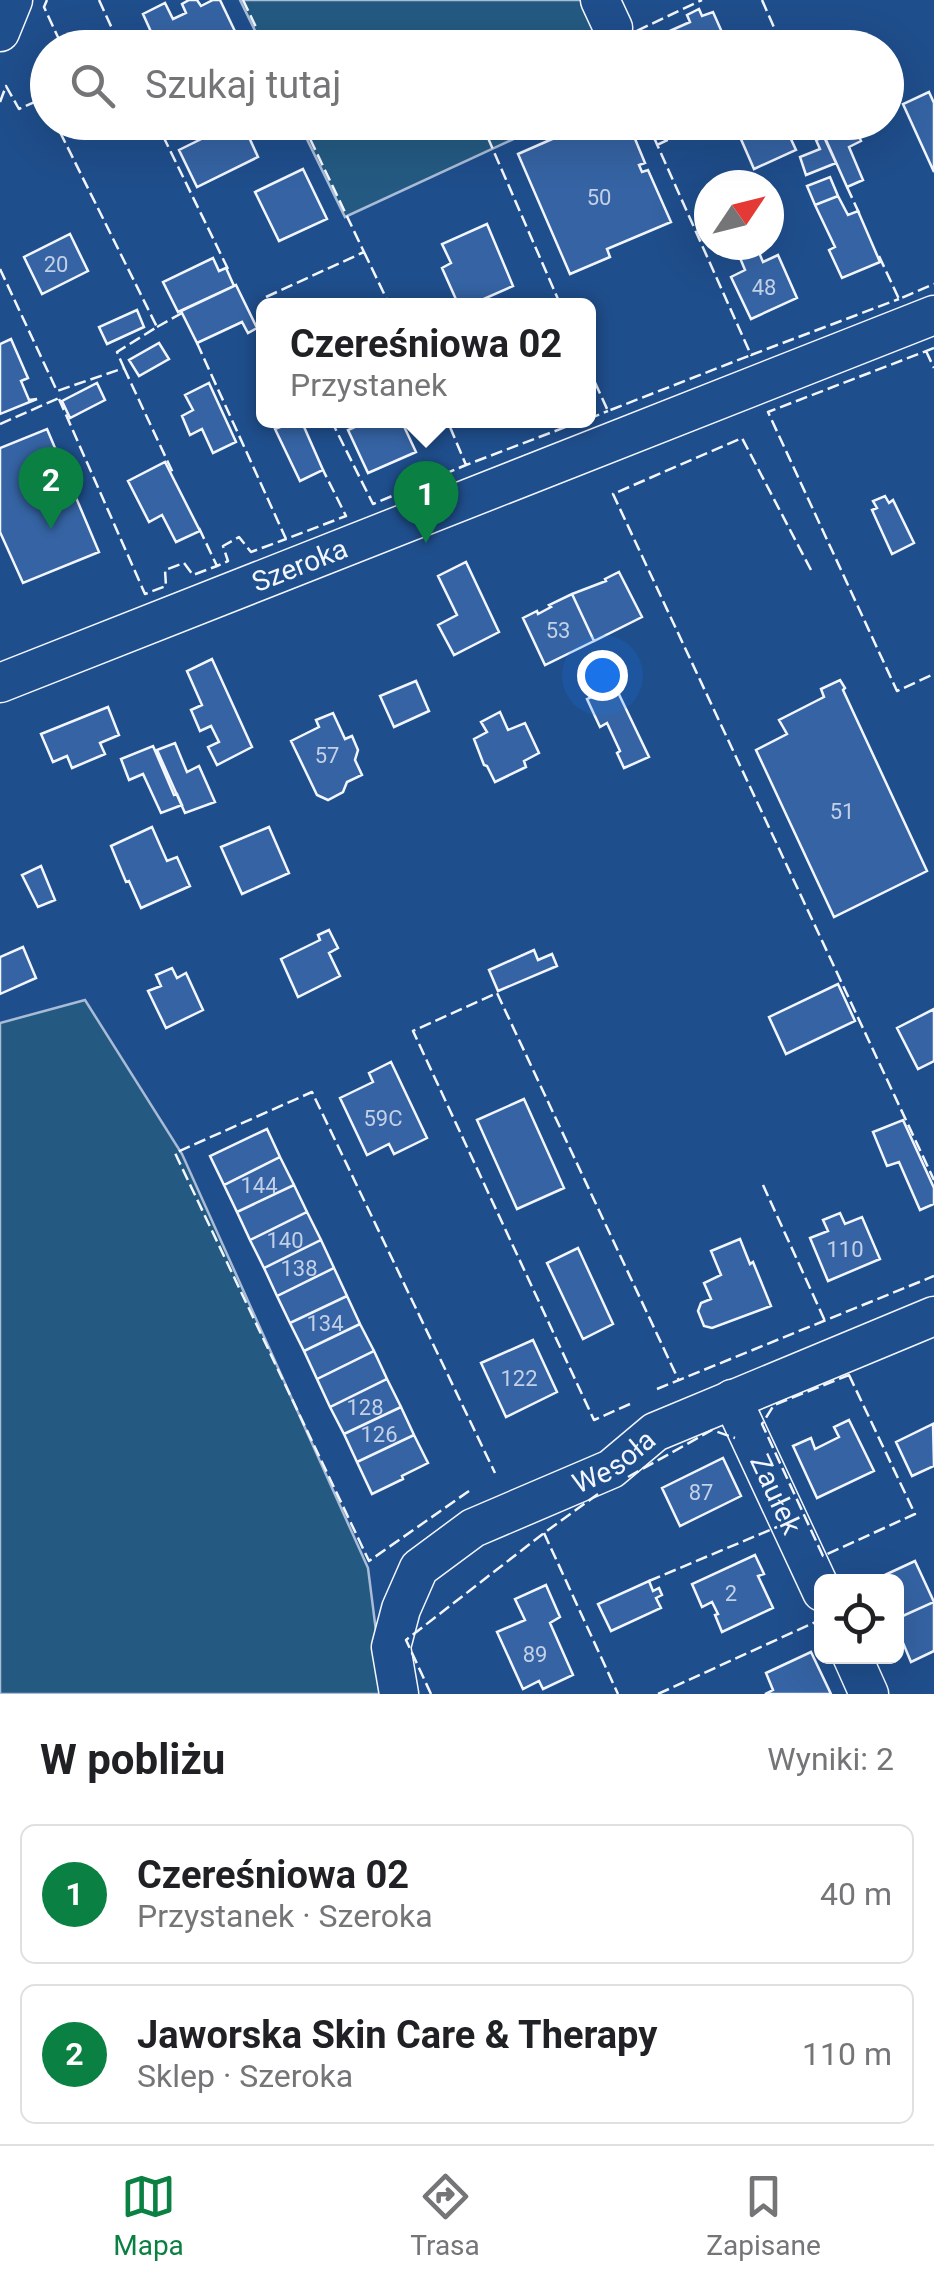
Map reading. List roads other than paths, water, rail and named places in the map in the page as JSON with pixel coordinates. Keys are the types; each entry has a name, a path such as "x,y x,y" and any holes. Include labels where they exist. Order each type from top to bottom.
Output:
{"street":[{"path":"0,32 13,0"},
{"name":"Szeroka","path":"0,683 934,314"},
{"name":"Wesoła","path":"398,1694 391,1646 401,1609 420,1568 474,1528 611,1469 655,1432 934,1316"},
{"name":"Zaułek","path":"732,1399 814,1575"},
{"path":"856,1664 869,1694"}],"place":[{"name":"Jaworska Skin Care & Therapy","path":"51,529"},
{"name":"Czereśniowa 02","path":"426,543"}]}
